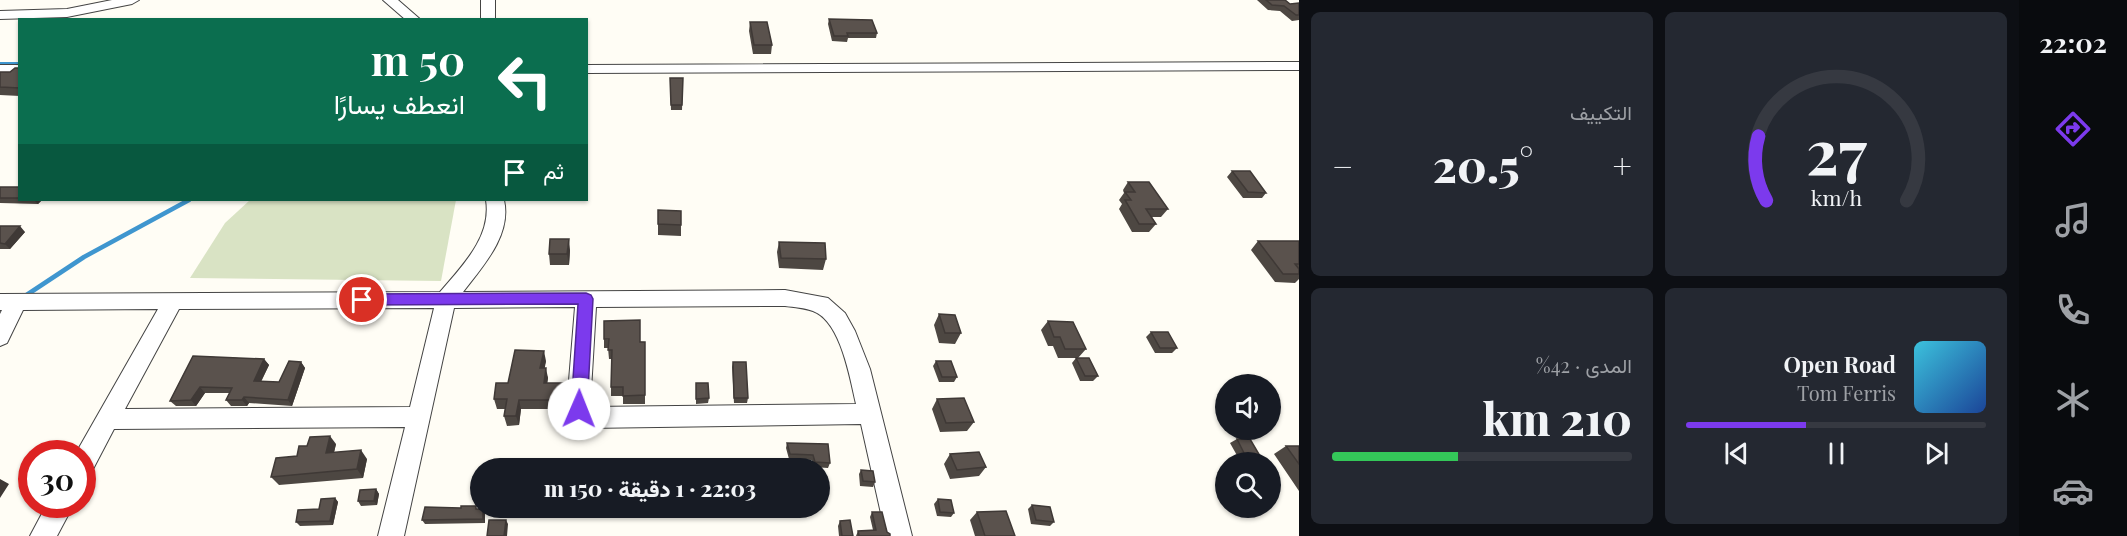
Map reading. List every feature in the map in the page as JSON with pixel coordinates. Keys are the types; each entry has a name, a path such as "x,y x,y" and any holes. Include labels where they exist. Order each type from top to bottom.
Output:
{"street":[{"path":"0,15 66,13 105,3 132,0"},
{"path":"390,0 412,18"},
{"path":"488,0 488,18"},
{"path":"588,69 1299,66"},
{"path":"0,69 18,69"},
{"path":"391,536 446,299 484,250 497,212 495,201"},
{"path":"0,337 8,302 785,298 821,304 838,319 848,337 870,414 899,536"},
{"path":"586,299 578,405 582,414 587,418 870,414"},
{"path":"96,440 173,301"},
{"path":"108,418 419,417"},
{"path":"43,536 53,518"}],"green space":[{"path":"249,201 456,201 441,281 190,278 225,223"}],"building":[{"path":"1266,0 1285,0 1290,4 1299,3 1299,15 1284,6 1272,5"},
{"path":"829,19 872,20 877,33 847,33 848,36 834,36"},
{"path":"750,22 767,22 772,45 754,45"},
{"path":"18,68 18,88 0,87 0,72 10,72"},
{"path":"670,78 683,78 682,105 671,105"},
{"path":"1232,171 1250,171 1266,193 1248,192"},
{"path":"1128,182 1149,182 1168,209 1146,209 1156,224 1139,224 1125,200 1131,200 1125,192 1135,192"},
{"path":"0,187 18,187 18,198 0,198"},
{"path":"658,210 681,211 681,225 658,224"},
{"path":"0,226 20,226 5,244 0,243"},
{"path":"550,239 569,239 567,254 549,254"},
{"path":"1258,241 1299,241 1299,264 1295,264 1299,269 1299,274 1283,274"},
{"path":"779,242 825,243 826,259 781,258"},
{"path":"939,314 955,315 961,333 945,333"},
{"path":"640,320 640,342 645,342 645,395 623,396 623,387 611,387 612,350 608,350 609,339 604,339 604,321"},
{"path":"1048,321 1073,322 1086,349 1065,349 1060,337 1054,337"},
{"path":"1151,332 1168,332 1177,348 1160,348"},
{"path":"515,350 544,351 540,368 546,368 544,383 563,383 561,400 519,400 516,416 504,416 507,399 494,399 496,383 508,383"},
{"path":"193,356 264,359 254,381 279,382 289,361 301,362 288,400 244,397 242,400 226,400 232,388 200,387 191,400 170,401"},
{"path":"1076,358 1089,358 1098,376 1085,376"},
{"path":"936,361 951,361 957,377 942,377"},
{"path":"733,362 746,362 748,398 734,398"},
{"path":"696,383 708,383 709,398 696,399"},
{"path":"964,398 974,422 946,423 937,399"},
{"path":"330,436 326,453 361,450 357,469 271,477 276,458 297,456 299,446 307,446 310,437"},
{"path":"1238,440 1251,440 1258,452 1244,452"},
{"path":"787,443 828,444 829,458 814,458 813,455 790,454"},
{"path":"1286,446 1299,446 1299,464"},
{"path":"979,452 986,467 957,470 950,454"},
{"path":"861,470 873,471 875,482 863,481"},
{"path":"376,489 374,501 358,501 360,490"},
{"path":"335,498 330,521 296,522 298,510 319,509 321,499"},
{"path":"938,499 951,500 954,513 940,512"},
{"path":"1032,505 1050,507 1054,522 1036,520"},
{"path":"461,506 470,506 470,518 483,519 422,520 425,507 461,508"},
{"path":"1006,511 1015,536 985,536 977,512"},
{"path":"872,512 882,512 890,536 859,536 858,531 876,530"},
{"path":"489,520 506,520 504,536 487,536"},
{"path":"850,520 853,536 842,536 840,521"}],"waterway":[{"path":"0,64 18,64"},
{"path":"25,296 84,257 187,201"}],"route":[{"path":"362,300 586,299 579,409"}]}
